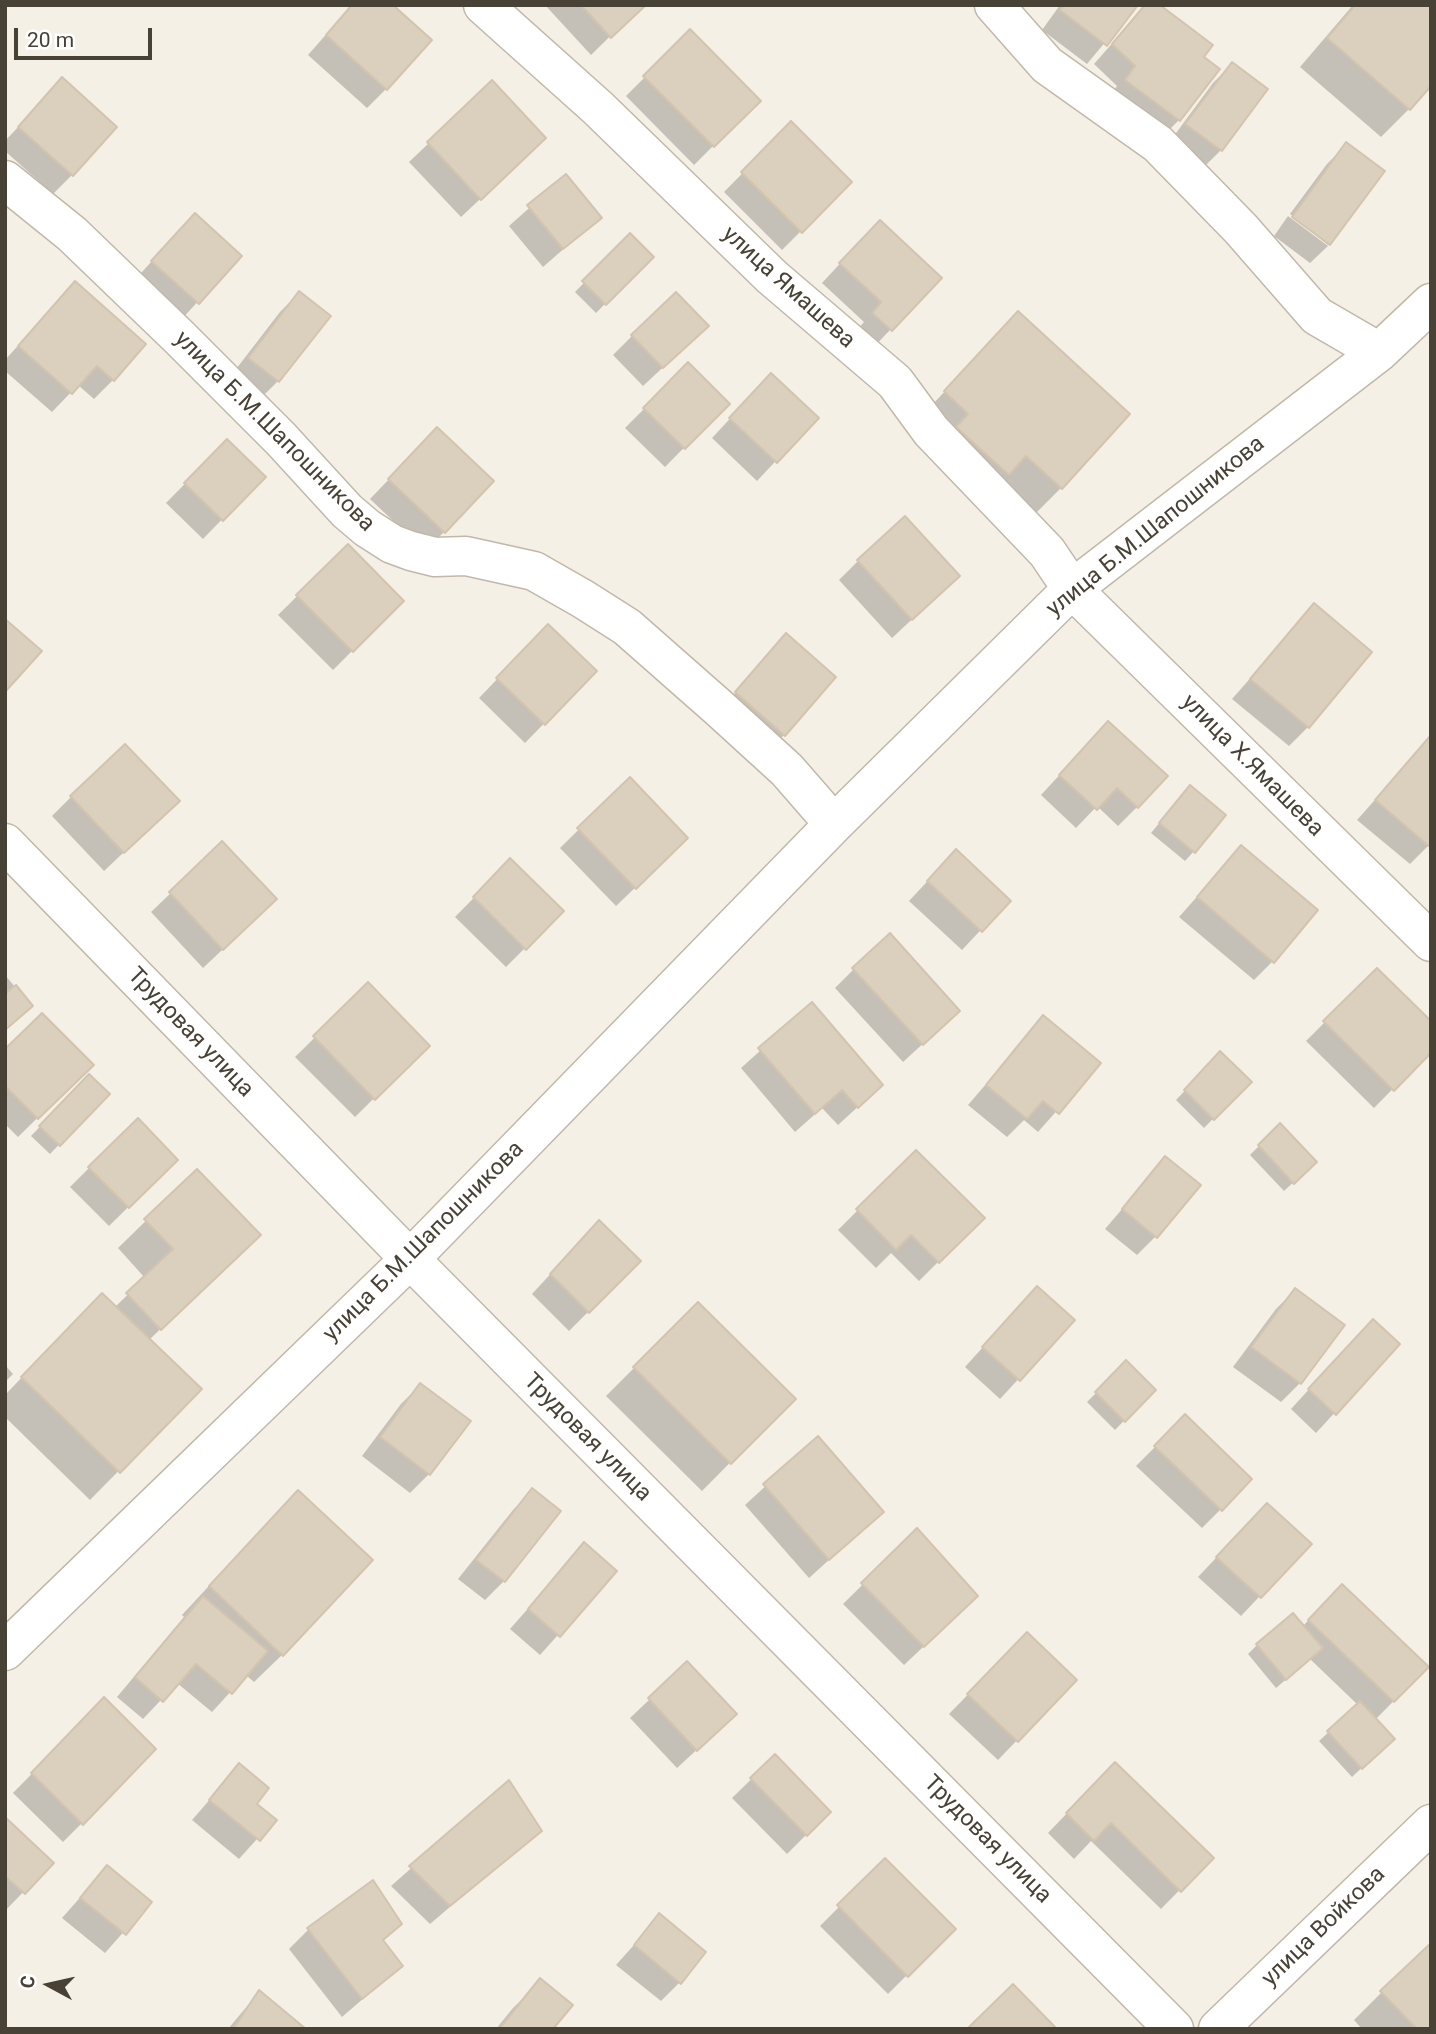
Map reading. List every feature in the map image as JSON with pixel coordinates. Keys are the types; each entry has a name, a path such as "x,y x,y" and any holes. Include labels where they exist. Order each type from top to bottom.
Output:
{"street":[{"name":"улица Ямашева","path":"484,5 597,108 772,277 895,382 931,431 1047,552 1072,589"},
{"path":"994,5 1047,65 1158,144 1241,229 1317,316 1379,352"},
{"name":"улица Б.М.Шапошникова","path":"5,180 72,234 180,337 281,439 347,511 367,528 392,544 411,551 435,557 466,556 534,571 583,598 627,627 729,717 787,770 834,824"},
{"name":"улица Б.М.Шапошникова","path":"5,1651 410,1259 834,824 1072,589 1379,352 1431,303"},
{"name":"улица Х.Ямашева","path":"1072,589 1431,943"},
{"name":"Трудовая улица","path":"5,843 410,1259 1174,2029"},
{"name":"улица Войкова","path":"1218,2029 1431,1824"}],"building":[{"path":"352,5 393,5 432,40 387,90 326,35"},
{"path":"581,5 644,5 645,6 611,38"},
{"path":"1064,5 1138,5 1107,46 1060,10"},
{"path":"1145,5 1160,5 1213,45 1204,57 1220,69 1180,121 1125,80 1135,66 1112,44"},
{"path":"1355,5 1431,5 1431,86 1410,110 1327,38"},
{"path":"690,29 761,101 714,147 643,76"},
{"path":"1232,62 1268,89 1222,151 1185,124"},
{"path":"62,77 117,127 73,176 18,127"},
{"path":"492,80 546,138 481,200 427,142"},
{"path":"791,121 852,182 802,233 741,172"},
{"path":"1346,142 1385,171 1330,245 1292,217"},
{"path":"566,174 602,218 563,249 527,205"},
{"path":"195,213 242,256 199,304 151,261"},
{"path":"880,220 942,278 892,331 872,313 881,302 839,263"},
{"path":"630,233 654,257 606,305 582,281"},
{"path":"75,281 146,344 114,381 97,366 72,394 18,346"},
{"path":"299,291 331,316 279,382 248,358"},
{"path":"676,292 709,326 663,368 631,335"},
{"path":"1018,311 1130,414 1062,489 1026,456 1009,475 956,427 968,414 944,391"},
{"path":"688,362 730,404 685,449 643,408"},
{"path":"771,373 819,418 777,463 729,418"},
{"path":"437,427 494,481 445,533 388,479"},
{"path":"227,439 266,477 223,521 184,483"},
{"path":"905,516 960,576 912,620 857,560"},
{"path":"348,544 404,601 353,652 296,595"},
{"path":"1314,603 1372,652 1309,728 1250,679"},
{"path":"5,619 42,651 5,692"},
{"path":"548,624 597,671 545,725 496,678"},
{"path":"786,633 836,677 785,736 735,692"},
{"path":"1108,721 1168,776 1138,808 1117,788 1097,810 1059,775"},
{"path":"1431,735 1431,846 1430,847 1375,800"},
{"path":"125,744 180,801 124,853 70,796"},
{"path":"630,777 688,838 636,889 577,828"},
{"path":"1190,785 1226,815 1195,853 1159,823"},
{"path":"222,841 277,899 223,950 169,892"},
{"path":"1241,845 1318,910 1274,963 1197,897"},
{"path":"956,849 1011,901 982,932 927,881"},
{"path":"510,858 564,911 526,950 473,897"},
{"path":"890,933 960,1011 923,1045 852,968"},
{"path":"1377,968 1431,1021 1431,1053 1394,1091 1323,1021"},
{"path":"368,982 430,1046 375,1100 313,1036"},
{"path":"16,985 33,1006 5,1030 5,994"},
{"path":"812,1002 883,1085 858,1108 842,1090 815,1114 758,1048"},
{"path":"42,1013 94,1065 38,1119 5,1086 5,1049"},
{"path":"1043,1015 1101,1063 1059,1114 1043,1101 1027,1119 986,1085"},
{"path":"1220,1051 1252,1082 1214,1120 1184,1090"},
{"path":"89,1074 110,1094 60,1146 39,1126"},
{"path":"138,1118 178,1160 129,1208 88,1167"},
{"path":"1280,1123 1317,1162 1294,1184 1258,1145"},
{"path":"916,1150 985,1218 939,1263 911,1235 896,1250 856,1209"},
{"path":"1165,1156 1201,1185 1157,1238 1122,1209"},
{"path":"197,1169 261,1235 161,1330 126,1293 173,1249 144,1219"},
{"path":"599,1220 641,1261 589,1313 550,1274"},
{"path":"1037,1286 1075,1320 1020,1381 982,1347"},
{"path":"1295,1288 1345,1325 1301,1384 1251,1347"},
{"path":"102,1293 202,1389 120,1473 21,1377"},
{"path":"698,1302 796,1399 731,1464 633,1367"},
{"path":"1373,1319 1400,1344 1336,1415 1308,1389"},
{"path":"1126,1360 1156,1390 1125,1422 1095,1392"},
{"path":"420,1383 471,1421 430,1475 380,1437"},
{"path":"1185,1414 1252,1479 1222,1511 1154,1446"},
{"path":"818,1436 884,1512 829,1560 763,1484"},
{"path":"532,1488 561,1511 505,1582 476,1560"},
{"path":"298,1490 373,1560 283,1656 209,1586"},
{"path":"1267,1503 1312,1544 1261,1598 1216,1557"},
{"path":"917,1528 978,1596 924,1647 861,1583"},
{"path":"584,1542 617,1571 560,1637 528,1609"},
{"path":"1342,1584 1429,1667 1394,1702 1308,1620"},
{"path":"203,1596 268,1651 232,1694 196,1664 163,1702 135,1677"},
{"path":"1293,1613 1323,1648 1286,1680 1256,1644"},
{"path":"1027,1632 1077,1680 1018,1742 967,1694"},
{"path":"687,1661 737,1714 697,1751 648,1698"},
{"path":"104,1697 156,1749 83,1825 31,1773"},
{"path":"1360,1701 1395,1739 1362,1769 1327,1731"},
{"path":"775,1754 831,1812 807,1836 750,1778"},
{"path":"1115,1762 1214,1858 1181,1892 1111,1823 1094,1841 1066,1813"},
{"path":"239,1763 269,1788 257,1804 277,1820 260,1841 209,1800"},
{"path":"509,1780 542,1831 450,1906 409,1866"},
{"path":"5,1817 54,1863 25,1894 5,1876"},
{"path":"885,1858 956,1929 908,1977 837,1905"},
{"path":"107,1865 152,1902 126,1935 80,1898"},
{"path":"373,1880 402,1924 383,1940 403,1966 362,1999 307,1928"},
{"path":"659,1913 706,1952 681,1984 634,1945"},
{"path":"1431,1943 1431,2029 1417,2029 1380,1991"},
{"path":"540,1978 573,2005 553,2029 499,2029"},
{"path":"1013,1984 1057,2029 967,2029"},
{"path":"259,1990 306,2029 233,2029"}]}
